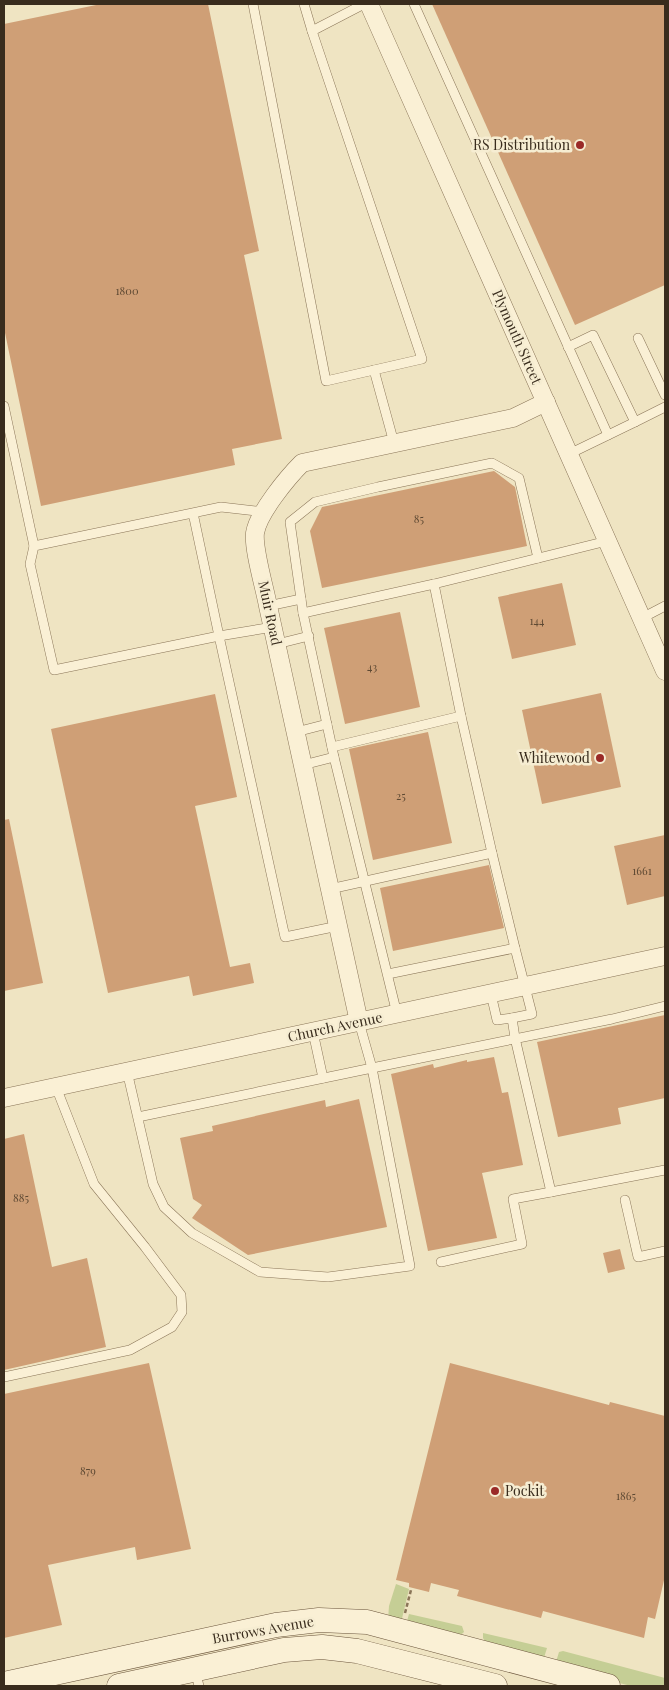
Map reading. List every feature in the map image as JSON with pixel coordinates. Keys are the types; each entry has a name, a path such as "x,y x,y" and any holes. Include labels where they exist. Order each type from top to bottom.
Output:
{"street":[{"name":"Plymouth Street","path":"369,4 665,671"},
{"name":"Muir Road","path":"359,1022 276,644 256,549 255,533 265,512 286,479 302,463 513,418 546,402"},
{"name":"Church Avenue","path":"4,1098 665,956"},
{"name":"Burrows Avenue","path":"4,1684 276,1625 319,1620 367,1622 608,1686"},
{"path":"189,1644 197,1678"},
{"name":"Burrows Avenue","path":"119,1686 197,1678 284,1650 322,1647 357,1651 459,1682 496,1686"},
{"path":"459,1682 468,1650"}],"lane":[{"path":"253,4 326,381 422,359 304,4"},
{"path":"312,31 364,4"},
{"path":"414,4 608,435"},
{"path":"568,347 593,335 635,422"},
{"path":"638,338 665,395"},
{"path":"374,370 394,443"},
{"path":"4,406 34,546 30,564 54,670 219,636 273,627"},
{"path":"569,454 665,407"},
{"path":"397,1014 334,757 303,613 290,522 315,502 492,463 519,478 538,558"},
{"path":"34,546 221,507 265,512"},
{"path":"192,513 284,937 338,926"},
{"path":"303,613 434,584 607,541"},
{"path":"434,584 492,853 532,1014 497,1020 491,994"},
{"path":"268,606 301,599"},
{"path":"642,618 665,606"},
{"path":"276,644 309,636"},
{"path":"332,747 461,716"},
{"path":"296,732 327,724"},
{"path":"303,766 334,757"},
{"path":"330,888 492,853"},
{"path":"388,974 515,948"},
{"path":"138,1117 665,1006"},
{"path":"512,1018 550,1192"},
{"path":"127,1071 153,1184 164,1207 192,1233 260,1272 328,1277 410,1266 372,1068 359,1022"},
{"path":"313,1032 323,1078"},
{"path":"4,1377 130,1350 172,1327 182,1312 181,1295 94,1184 56,1087"},
{"path":"441,1262 522,1244 513,1199 665,1170"},
{"path":"625,1200 638,1257 665,1251"}],"path":[{"path":"401,1632 411,1590"}],"green space":[{"path":"396,1584 409,1589 400,1627 388,1620 389,1606"},
{"path":"409,1614 462,1626 464,1632 457,1638 405,1628"},
{"path":"483,1633 547,1648 543,1661 486,1644"},
{"path":"563,1651 665,1678 665,1686 631,1686 561,1668 556,1662 559,1652"}],"building":[{"path":"101,4 208,4 259,251 244,255 282,439 232,449 235,465 41,506 4,328 4,24"},
{"name":"RS Distribution","path":"432,4 665,4 665,285 575,325"},
{"path":"494,471 515,487 527,546 322,588 310,531 322,507"},
{"path":"562,583 576,645 512,659 498,597"},
{"path":"400,612 420,707 345,724 324,628"},
{"path":"601,693 621,787 542,804 522,710"},
{"path":"215,694 237,797 195,806 230,967 250,963 254,983 193,996 189,976 108,993 51,729"},
{"path":"428,732 452,843 373,860 349,749"},
{"path":"9,819 43,983 4,991 4,820"},
{"path":"665,835 665,896 627,905 614,846"},
{"path":"489,865 504,928 393,951 380,888"},
{"path":"665,1015 665,1098 618,1108 621,1124 558,1137 537,1042"},
{"path":"494,1057 502,1093 508,1092 523,1165 482,1173 497,1238 428,1251 391,1074 433,1064 434,1068 467,1060 467,1062"},
{"path":"359,1099 387,1227 248,1255 192,1218 202,1205 193,1199 180,1138 213,1131 212,1126 325,1100 326,1107"},
{"path":"24,1134 52,1267 87,1258 106,1347 4,1370 4,1139"},
{"path":"620,1249 625,1269 608,1273 603,1253"},
{"path":"149,1363 191,1549 137,1560 135,1547 48,1565 62,1625 4,1638 4,1394"},
{"name":"Pockit","path":"450,1363 609,1405 610,1402 665,1416 665,1576 655,1619 648,1617 644,1638 543,1611 541,1618 457,1596 459,1590 431,1583 429,1592 409,1587 409,1583 396,1580"}],"place":[{"name":"RS Distribution","path":"580,145"},
{"name":"Whitewood","path":"600,758"},
{"name":"Pockit","path":"495,1491"}]}
